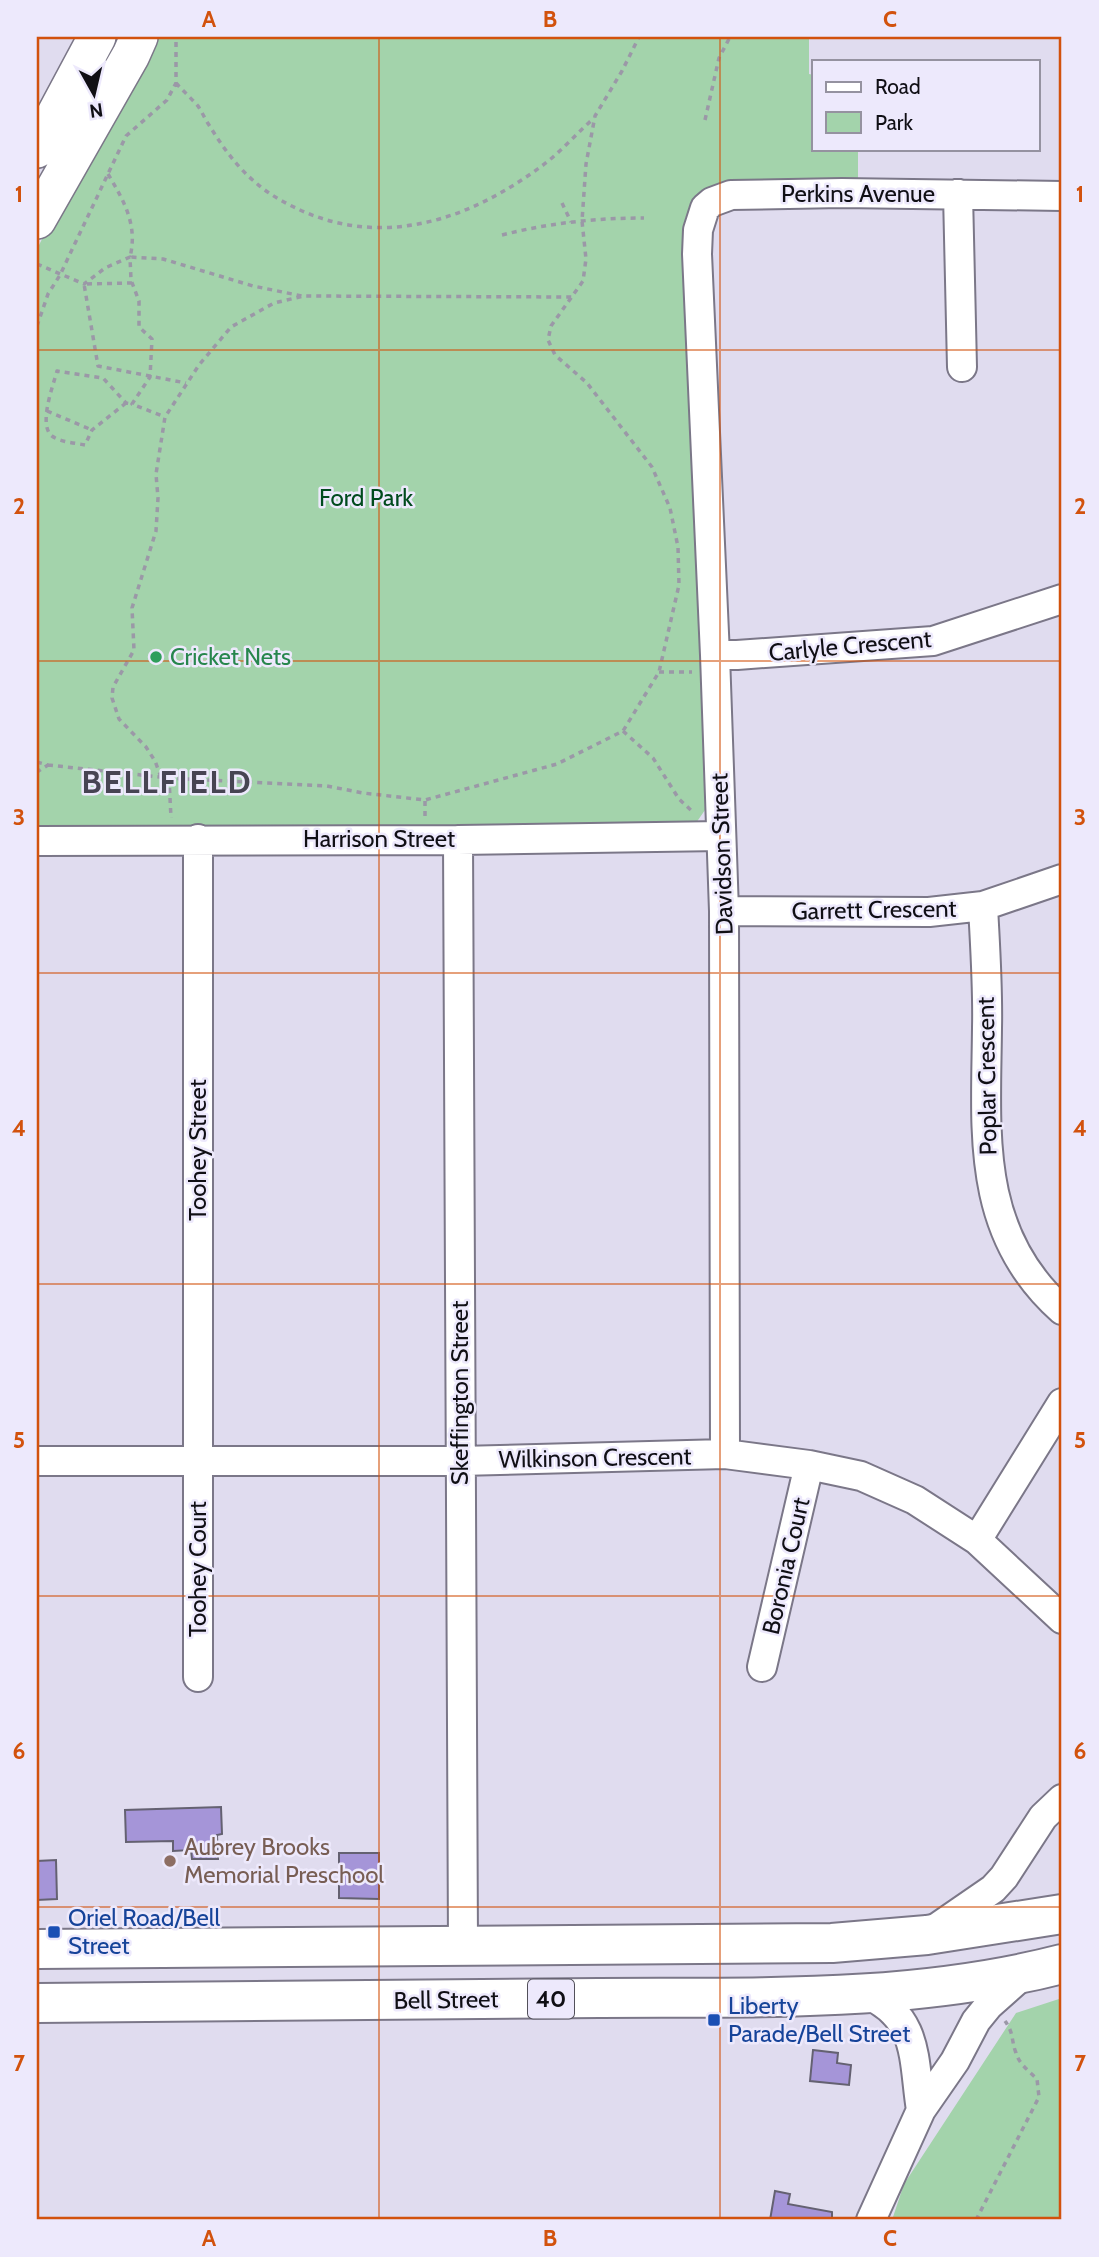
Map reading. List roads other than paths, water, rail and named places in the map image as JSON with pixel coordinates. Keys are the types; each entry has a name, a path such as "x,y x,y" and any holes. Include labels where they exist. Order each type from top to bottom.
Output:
{"highway":[{"name":"40","path":"37,1949 832,1943 927,1935 1062,1914"},
{"path":"704,1997 709,1943"},
{"name":"Bell Street","path":"37,2003 824,1996 866,1994 1026,1973 1062,1964"}],"main road":[{"path":"37,149 97,37"},
{"path":"38,212 139,37"}],"street":[{"name":"Perkins Avenue","path":"697,254 698,230 705,208 712,202 731,195 842,193 1062,196"},
{"path":"958,194 962,367"},
{"name":"Davidson Street","path":"697,254 715,655 712,836 724,911 725,1454"},
{"name":"Carlyle Crescent","path":"715,655 933,641 1062,599"},
{"name":"Harrison Street","path":"37,841 458,840 712,836"},
{"name":"Toohey Street","path":"198,839 198,1462"},
{"name":"Skeffington Street","path":"458,840 463,1945"},
{"name":"Garrett Crescent","path":"724,911 929,912 983,906 1062,879"},
{"name":"Poplar Crescent","path":"983,906 987,1024 986,1141 989,1171 1000,1216 1019,1257 1046,1296 1062,1310"},
{"path":"976,1540 1062,1403"},
{"name":"Wilkinson Crescent","path":"37,1461 460,1461 725,1454 809,1465 862,1476 915,1500 976,1540 1062,1619"},
{"name":"Toohey Court","path":"198,1462 198,1677"},
{"name":"Boronia Court","path":"762,1667 809,1465"},
{"path":"927,1935 993,1889 1043,1817 1062,1799"},
{"path":"872,2220 921,2110 955,2061 976,2021 989,2005 1026,1973"},
{"path":"866,1994 887,2005 901,2021 915,2054 921,2110"}],"place":[{"name":"Cricket Nets","path":"156,657"},
{"name":"Aubrey Brooks Memorial Preschool","path":"170,1861"},
{"name":"Oriel Road/Bell Street","path":"54,1932"},
{"name":"Liberty Parade/Bell Street","path":"714,2020"}],"district":[{"name":"BELLFIELD","path":"167,782"}],"park label":[{"name":"Ford Park","path":"366,498"}]}
